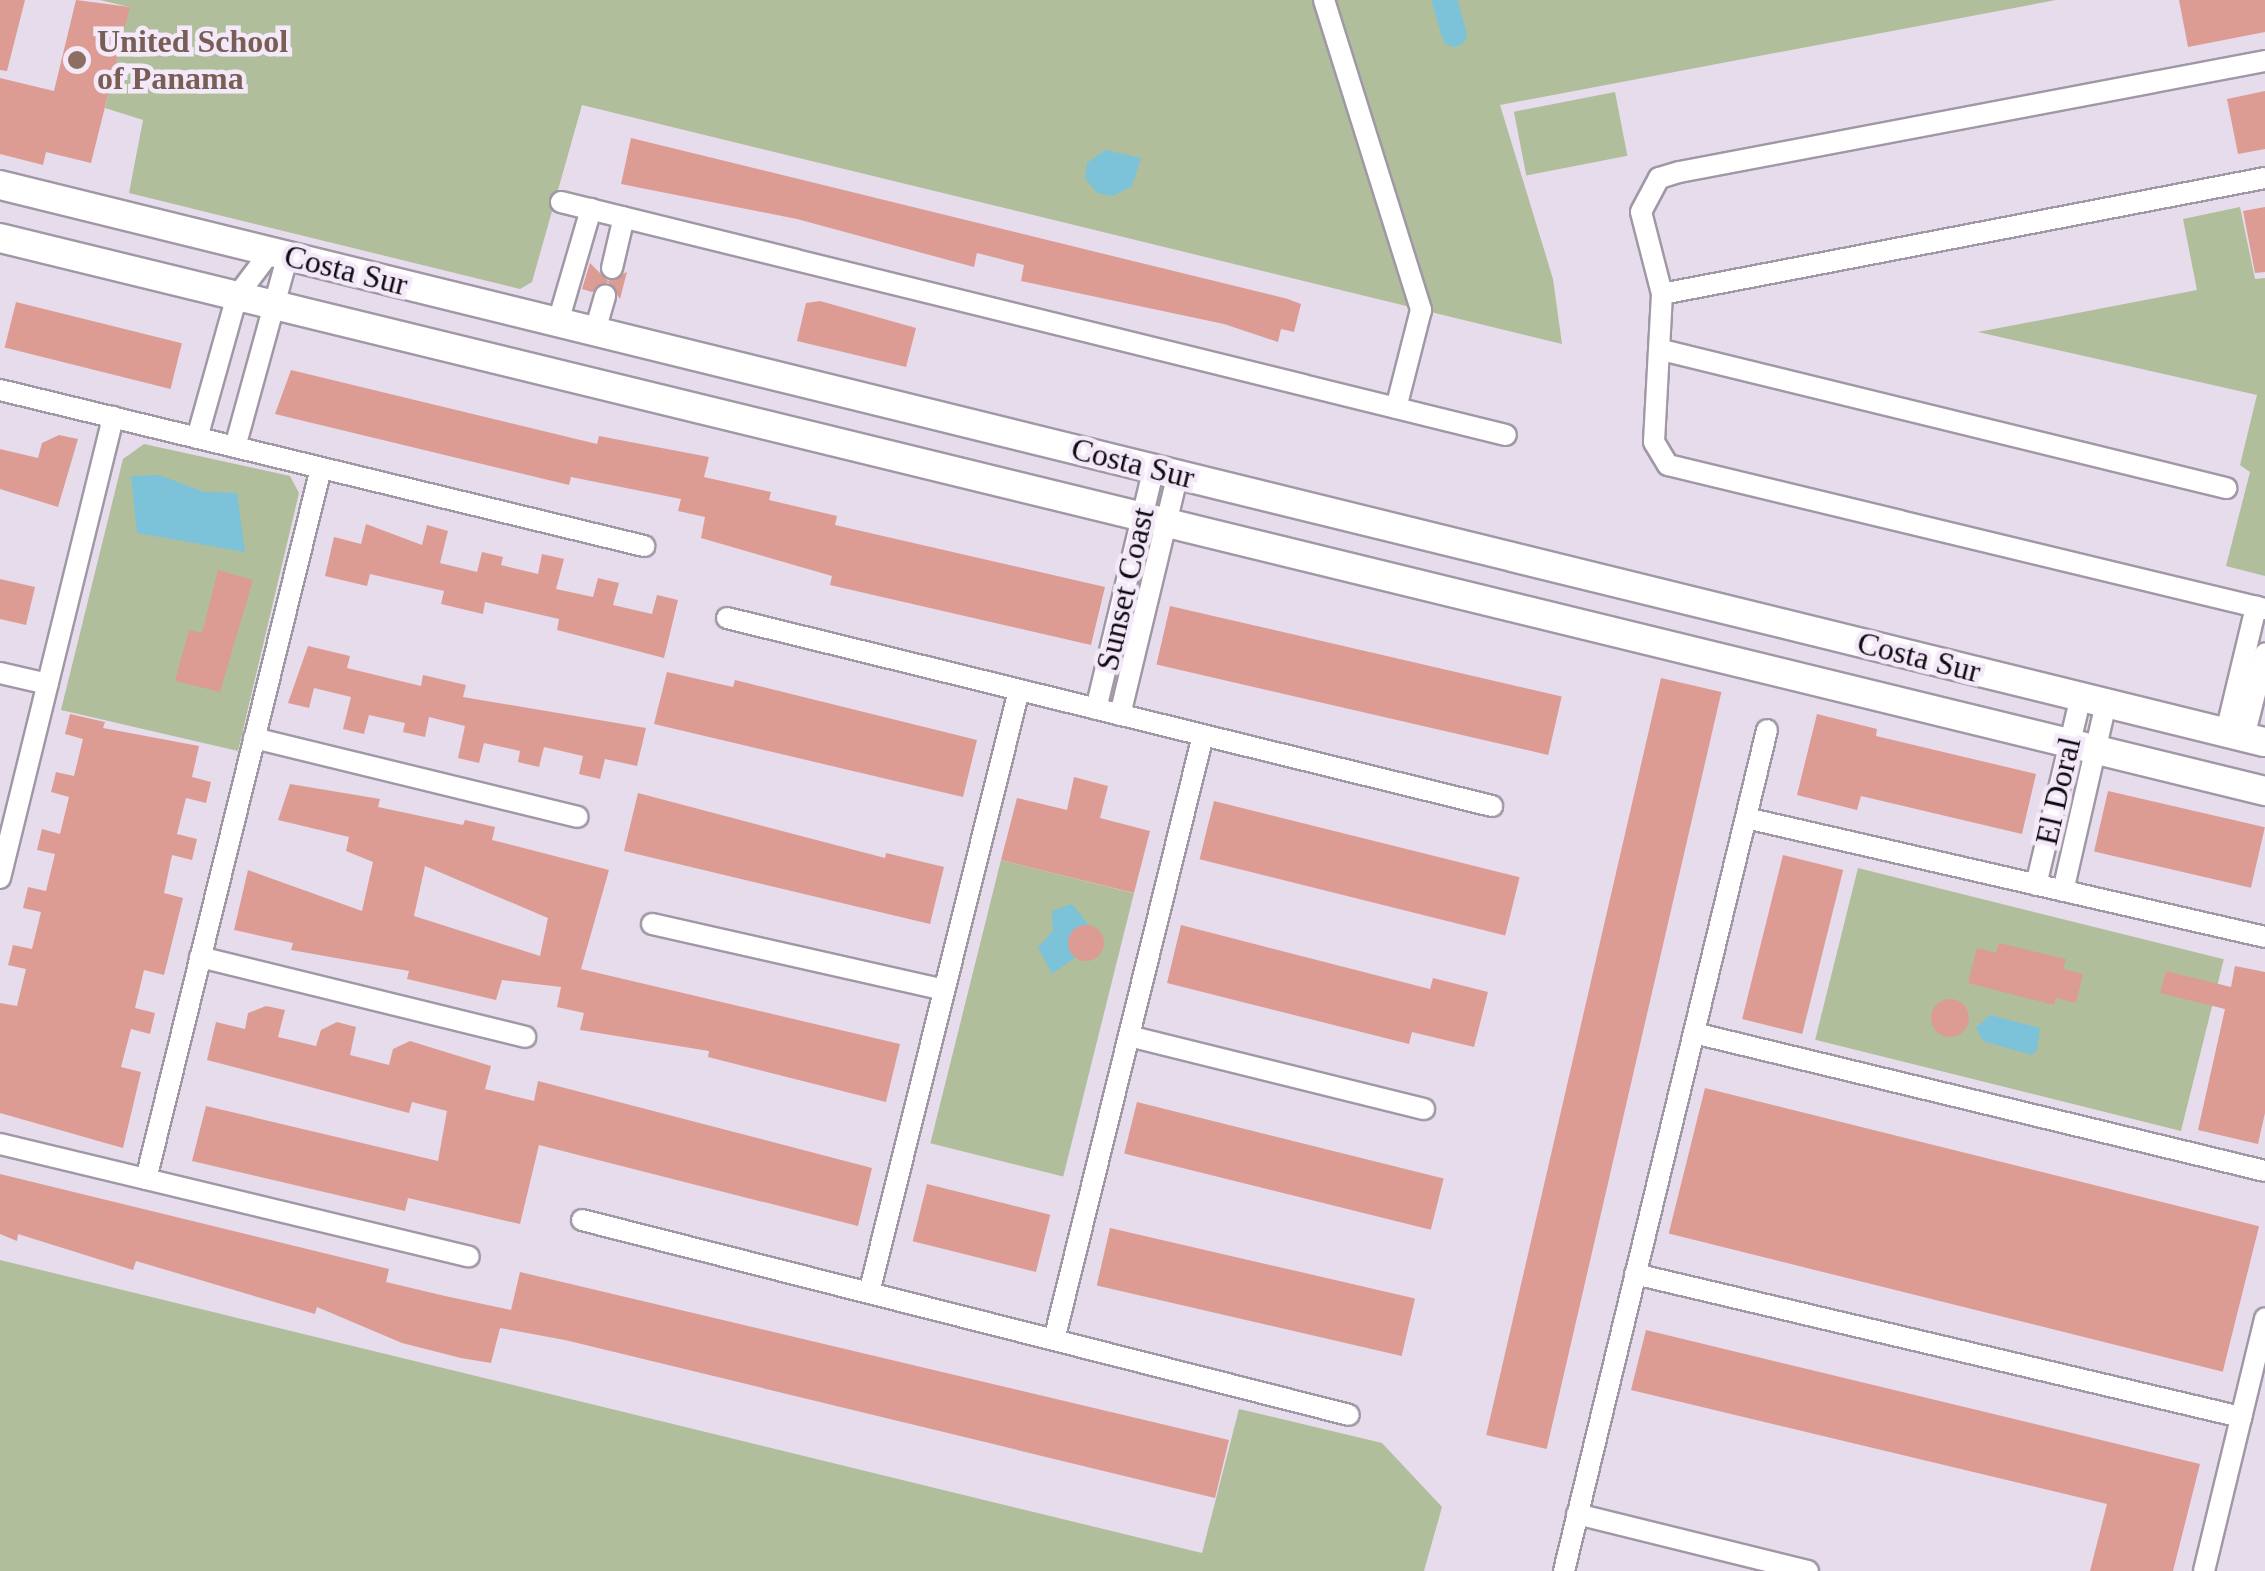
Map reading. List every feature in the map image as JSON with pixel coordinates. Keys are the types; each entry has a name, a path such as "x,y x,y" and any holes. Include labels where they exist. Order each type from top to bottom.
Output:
{"street":[{"path":"1324,0 1421,310 1396,408"},
{"path":"2245,737 2260,608 1668,466 1654,442 1662,350 1662,294 1642,212 1659,178 2265,61"},
{"path":"1662,294 2265,178"},
{"name":"Costa Sur","path":"0,184 2245,737"},
{"path":"561,202 1506,435"},
{"path":"558,322 591,208"},
{"path":"612,268 624,217"},
{"name":"Costa Sur","path":"0,238 2265,791"},
{"path":"196,438 236,296 279,253"},
{"path":"235,448 272,304 279,253"},
{"path":"595,331 605,295"},
{"path":"1662,350 2226,488"},
{"path":"0,390 644,546"},
{"path":"0,878 113,418"},
{"path":"146,1179 320,468"},
{"name":"Sunset Coast","path":"1096,709 1166,471"},
{"name":"Sunset Coast","path":"1120,714 1154,519"},
{"path":"727,618 1492,806"},
{"path":"2245,737 2265,654"},
{"path":"0,673 48,684"},
{"path":"869,1293 1018,690"},
{"name":"El Doral","path":"2036,885 2094,700"},
{"path":"1564,1571 1767,730"},
{"path":"1054,1340 1203,735"},
{"path":"254,738 578,817"},
{"name":"El Doral","path":"2063,891 2082,746"},
{"path":"1746,818 2265,938"},
{"path":"652,924 944,990"},
{"path":"200,957 525,1038"},
{"path":"1694,1033 2265,1170"},
{"path":"1129,1036 1424,1109"},
{"path":"0,1144 469,1257"},
{"path":"582,1220 1349,1416"},
{"path":"1636,1274 2241,1417"},
{"path":"2204,1571 2265,1318"},
{"path":"1578,1514 1808,1571"}],"green space":[{"path":"100,0 2056,0 1500,105 1553,279 1562,344 582,105 532,282 520,289 129,193 143,120 105,108 129,7"},
{"path":"1615,92 1627,156 1526,175 1514,112"},
{"path":"2240,207 2255,279 2265,278 2265,576 2226,566 2250,472 2240,465 2257,395 1978,332 2197,290 2183,219"},
{"path":"144,444 290,476 299,493 238,751 61,710 123,459"},
{"path":"1001,860 1134,893 1063,1176 930,1143"},
{"path":"1858,868 2224,959 2181,1131 1815,1040"},
{"path":"0,1260 1202,1553 1239,1409 1382,1443 1442,1507 1424,1571 0,1571"}],"water":[{"path":"1105,150 1141,158 1132,186 1113,196 1097,193 1085,178 1087,163"},
{"path":"159,475 204,492 237,493 245,552 137,533 131,476"},
{"path":"1072,904 1088,924 1083,952 1052,974 1038,947 1053,931 1052,911"},
{"path":"1990,1015 2040,1028 2037,1050 2032,1055 1983,1041 1976,1028"}],"building":[{"path":"0,0 25,0 7,71 0,70"},
{"path":"76,0 130,7 91,163 46,152 43,165 0,154 0,78 54,91"},
{"path":"2179,0 2265,0 2265,32 2188,47"},
{"path":"2265,91 2265,149 2238,154 2227,99"},
{"path":"631,138 1288,299 1301,304 1294,332 1281,329 1278,342 1224,324 1021,281 1024,265 977,253 974,267 797,219 621,184"},
{"path":"2265,207 2265,272 2255,273 2243,211"},
{"path":"590,263 608,281 627,272 620,299 608,282 592,292 582,289"},
{"path":"820,301 916,328 906,367 797,341 806,303"},
{"path":"16,302 182,343 171,389 5,348"},
{"path":"291,370 597,444 599,436 709,457 704,477 771,492 769,500 837,516 835,525 1105,587 1091,645 830,585 832,576 701,538 705,517 678,511 681,499 571,477 569,485 275,414"},
{"path":"59,435 78,439 58,507 0,489 0,449 38,458 42,443"},
{"path":"366,524 422,545 427,525 448,531 440,563 477,572 482,552 503,557 501,565 538,574 542,554 564,559 556,589 593,597 598,578 619,583 613,605 652,614 657,595 678,600 664,658 557,630 559,619 485,602 483,614 441,604 444,591 370,574 367,586 325,576 334,537 361,544"},
{"path":"218,570 253,580 220,692 175,681 189,630 202,633"},
{"path":"0,579 35,587 26,625 0,619"},
{"path":"1170,606 1562,696 1548,755 1157,664"},
{"path":"308,646 350,656 347,668 421,686 423,675 466,685 463,697 646,728 637,766 605,759 600,779 579,774 583,756 544,747 539,767 518,762 520,751 484,743 479,763 458,758 465,726 429,717 425,737 403,732 405,723 369,715 364,734 343,729 351,697 314,688 309,708 288,703"},
{"path":"667,672 733,687 735,680 977,740 963,797 654,724"},
{"path":"1661,678 1721,692 1547,1449 1486,1435"},
{"path":"70,714 105,722 103,728 199,746 192,777 211,782 206,803 186,798 177,834 197,839 192,860 172,855 164,893 183,898 164,975 144,970 135,1008 155,1013 150,1034 131,1029 121,1067 141,1072 123,1148 0,1113 0,1003 17,1006 26,969 8,965 13,945 32,949 41,912 23,908 28,887 46,891 55,854 37,850 42,829 60,834 69,797 51,792 56,772 74,776 83,739 65,734"},
{"path":"1817,714 1877,729 1876,736 2036,774 2022,834 1861,796 1857,810 1797,795"},
{"path":"1074,777 1108,786 1100,818 1150,831 1134,893 1001,860 1017,798 1067,810"},
{"path":"290,784 380,799 378,807 463,825 465,820 495,827 492,840 609,870 581,969 900,1044 886,1102 708,1057 709,1051 580,1030 584,1013 557,1007 561,987 502,980 496,1000 407,979 409,971 291,950 293,943 234,930 248,870 362,911 373,862 346,851 349,837 278,820","holes":["425,866 548,918 540,956 414,916"]},
{"path":"2108,791 2265,827 2251,888 2094,851"},
{"path":"638,793 885,858 886,853 944,867 930,924 624,851"},
{"path":"1214,801 1520,877 1505,935 1199,859"},
{"path":"1783,855 1843,870 1802,1034 1742,1019"},
{"path":"1086,925 1099,930 1104,943 1099,956 1086,961 1073,956 1068,943 1073,930"},
{"path":"1181,925 1430,989 1433,978 1488,992 1474,1047 1412,1032 1409,1044 1167,983"},
{"path":"1999,943 2066,959 2063,969 2083,974 2076,1003 2056,998 2054,1005 1968,983 1977,948 1996,953"},
{"path":"2235,966 2265,972 2265,1113 2258,1144 2198,1130 2225,1009 2160,993 2166,971 2231,987"},
{"path":"1950,999 1964,1004 1969,1018 1964,1032 1950,1037 1936,1032 1931,1018 1936,1004"},
{"path":"266,1006 285,1010 278,1037 316,1046 321,1030 337,1022 356,1027 350,1055 389,1065 393,1049 410,1041 491,1066 485,1089 534,1101 538,1081 872,1168 858,1226 539,1145 520,1224 408,1198 405,1211 192,1161 206,1106 438,1161 447,1111 412,1102 409,1113 207,1060 216,1022 245,1029 248,1013"},
{"path":"1705,1088 2259,1226 2223,1372 1669,1234"},
{"path":"1137,1102 1444,1178 1431,1230 1124,1153"},
{"path":"0,1174 389,1269 386,1282 445,1296 511,1310 520,1272 1229,1440 1215,1498 565,1340 500,1328 491,1363 461,1358 402,1343 317,1307 315,1314 136,1261 133,1270 18,1234 17,1241 0,1234"},
{"path":"927,1184 1050,1215 1036,1272 913,1241"},
{"path":"1110,1228 1415,1298 1402,1356 1097,1285"},
{"path":"1646,1330 2200,1464 2173,1571 2090,1571 2107,1504 1631,1390"}],"waterway":[{"path":"1444,0 1454,34"}],"place":[{"name":"United School of Panama","path":"77,60"}]}
